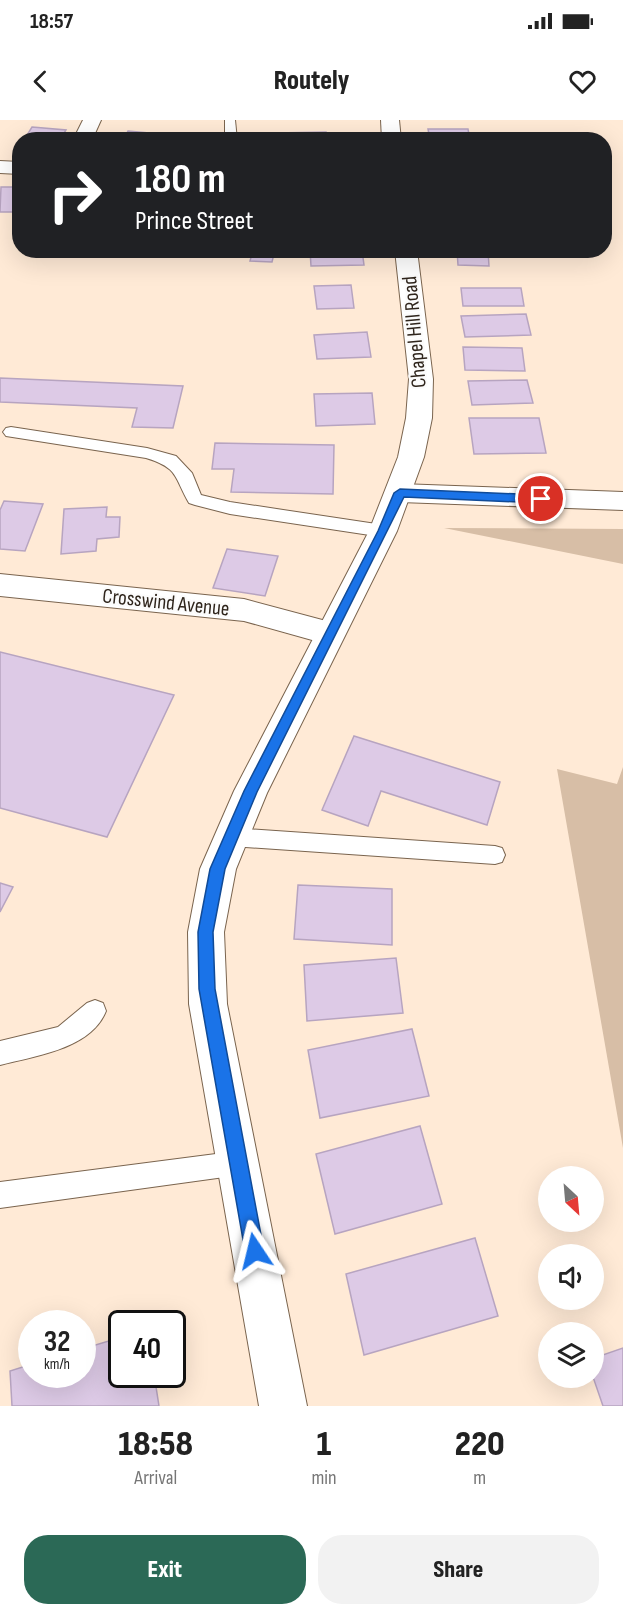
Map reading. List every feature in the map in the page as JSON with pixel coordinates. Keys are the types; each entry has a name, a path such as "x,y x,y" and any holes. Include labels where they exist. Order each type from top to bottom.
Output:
{"street":[{"name":"Chapel Hill Road","path":"283,1406 208,1004 205,973 206,932 210,901 218,869 251,791 400,493 413,445 422,381 417,319 407,258"},
{"path":"400,493 623,501"},
{"name":"Crosswind Avenue","path":"0,585 244,610 330,633"}],"lane":[{"path":"11,432 147,453 171,460 186,477 195,500 230,508 383,531"},
{"path":"231,837 495,855"},
{"path":"0,1053 64,1037 95,1011"},
{"path":"0,1195 239,1162"}],"shaded area":[{"path":"444,528 623,529 623,564"},
{"path":"623,767 623,1148 557,769 617,784"}],"building":[{"path":"32,127 66,130 65,132 29,132"},
{"path":"428,129 468,129 469,132 429,132"},
{"path":"1,187 12,187 12,212 0,212"},
{"path":"251,258 273,258 272,262 250,261"},
{"path":"310,258 363,258 364,265 311,266"},
{"path":"458,258 488,258 489,266 458,265"},
{"path":"351,285 354,308 317,309 314,286"},
{"path":"461,288 521,288 524,306 463,306"},
{"path":"526,314 531,335 465,337 461,316"},
{"path":"367,332 371,357 317,359 314,335"},
{"path":"463,347 522,348 525,371 465,370"},
{"path":"0,378 183,386 173,428 132,427 137,408 0,402"},
{"path":"527,380 533,403 472,405 468,381"},
{"path":"372,393 375,424 316,426 314,394"},
{"path":"469,418 539,418 546,453 474,454"},
{"path":"215,443 334,445 333,494 231,492 234,469 212,469"},
{"path":"4,501 43,504 25,551 0,549 0,510"},
{"path":"107,507 106,517 120,517 119,537 97,539 96,551 61,554 64,509"},
{"path":"227,549 278,556 265,596 213,588"},
{"path":"0,652 174,695 107,837 0,808"},
{"path":"354,736 500,782 487,825 381,791 368,826 322,810"},
{"path":"0,883 13,887 0,912"},
{"path":"298,885 392,889 392,945 294,939"},
{"path":"396,958 403,1013 307,1021 304,965"},
{"path":"412,1029 429,1096 320,1118 308,1050"},
{"path":"420,1126 442,1204 335,1234 316,1154"},
{"path":"475,1238 498,1316 364,1355 346,1274"},
{"path":"108,1341 108,1388 156,1388 159,1406 12,1406 10,1371 18,1368 18,1388 96,1388 96,1345"},
{"path":"623,1348 623,1406 603,1406 597,1388 604,1388 604,1355"}],"route":[{"path":"255,1251 208,1004 205,973 206,932 210,901 218,869 251,791 400,493 541,499"}]}
